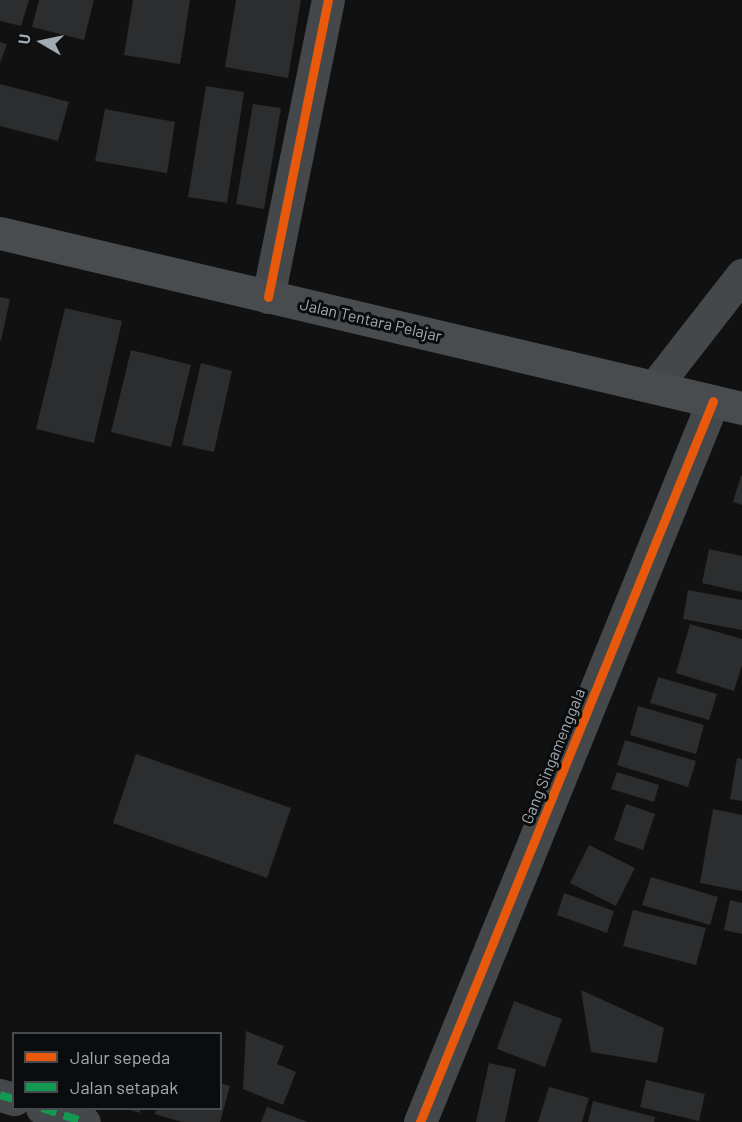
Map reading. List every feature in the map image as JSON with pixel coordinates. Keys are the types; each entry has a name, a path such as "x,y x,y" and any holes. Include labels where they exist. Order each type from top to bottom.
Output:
{"main road":[{"name":"Jalan Tentara Pelajar","path":"0,233 268,297 656,385 728,404"}],"street":[{"path":"268,297 328,0"},
{"path":"656,385 742,275"},
{"name":"Gang Singamenggala","path":"420,1122 728,404"},
{"path":"48,1110 84,1122"}],"building":[{"path":"0,0 29,0 21,26 0,21"},
{"path":"39,0 94,0 84,40 32,27"},
{"path":"133,0 190,0 180,64 124,55"},
{"path":"236,0 301,0 288,78 225,67"},
{"path":"0,42 7,44 0,63"},
{"path":"0,84 69,102 58,141 0,126"},
{"path":"206,86 244,92 227,203 188,197"},
{"path":"253,104 281,108 264,209 236,204"},
{"path":"105,109 175,122 167,173 95,161"},
{"path":"0,297 10,299 1,341 0,341"},
{"path":"65,308 122,321 94,443 36,429"},
{"path":"131,350 191,365 171,447 111,432"},
{"path":"201,363 232,371 214,452 182,445"},
{"path":"742,476 742,505 733,502"},
{"path":"709,549 742,556 742,592 702,583"},
{"path":"688,590 742,600 742,630 683,619"},
{"path":"690,624 742,639 742,665 734,691 676,673"},
{"path":"658,677 717,694 709,720 650,703"},
{"path":"638,706 704,725 696,754 630,735"},
{"path":"625,740 696,761 688,787 617,765"},
{"path":"136,754 291,808 267,878 113,823"},
{"path":"737,758 742,759 742,801 730,799"},
{"path":"617,772 659,785 654,802 611,789"},
{"path":"626,804 655,814 643,850 614,840"},
{"path":"713,809 742,815 742,891 700,883"},
{"path":"589,845 635,868 616,906 570,883"},
{"path":"651,877 718,897 710,925 642,905"},
{"path":"564,893 614,911 607,933 557,915"},
{"path":"730,900 742,903 742,934 724,930"},
{"path":"633,910 706,928 696,965 623,946"},
{"path":"581,990 664,1028 657,1063 591,1052"},
{"path":"514,1001 562,1019 545,1067 497,1049"},
{"path":"246,1031 284,1046 277,1064 296,1072 283,1105 243,1089"},
{"path":"489,1063 516,1069 505,1122 476,1122"},
{"path":"646,1080 705,1094 699,1121 640,1107"},
{"path":"222,1084 230,1086 220,1122 182,1122 155,1114 156,1110 222,1110"},
{"path":"549,1087 589,1098 582,1122 538,1122"},
{"path":"593,1101 655,1117 654,1122 588,1122"},
{"path":"267,1107 308,1122 261,1122"}],"marked path":[{"path":"0,1095 12,1098"},
{"path":"48,1110 84,1122"}],"cycle path":[{"path":"268,297 328,0"},
{"path":"420,1122 713,401"}]}
